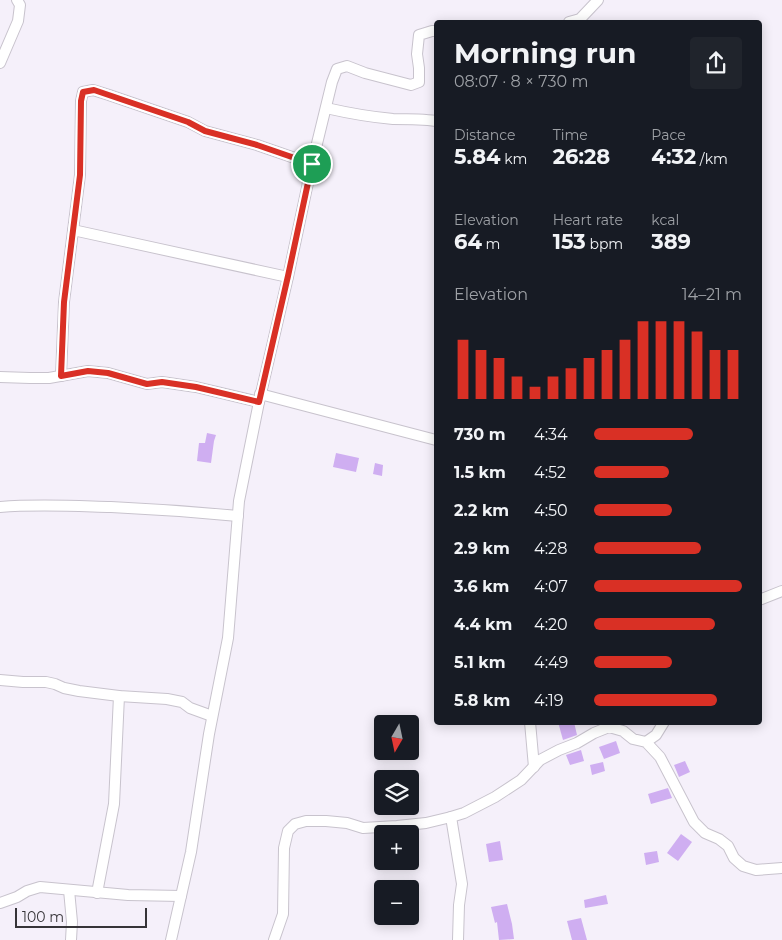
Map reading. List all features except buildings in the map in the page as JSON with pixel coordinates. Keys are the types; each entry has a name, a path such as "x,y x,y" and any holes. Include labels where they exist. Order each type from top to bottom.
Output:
{"street":[{"path":"0,63 18,21 20,6 17,0"},
{"path":"580,20 598,0"},
{"path":"171,940 191,852 207,744 228,638 239,501 312,164 337,68 346,66 411,85 419,82 418,35 434,31"},
{"path":"61,376 64,302 80,175 81,101 83,92 94,90 188,122 205,131 257,145 312,164"},
{"path":"326,108 391,118 434,121"},
{"path":"73,230 288,276"},
{"path":"0,376 49,378 88,371 108,373 147,384 162,382 260,398 434,440"},
{"path":"0,507 31,505 90,506 175,510 238,516"},
{"path":"762,599 782,591"},
{"path":"0,680 46,682 79,691 167,699 182,702 190,708 212,716"},
{"path":"97,893 114,804 118,696"},
{"path":"530,725 534,767"},
{"path":"646,742 656,735 662,725"},
{"path":"274,940 283,914 284,848 288,831 295,824 306,821 326,821 371,828 426,823 464,813 495,797 521,780 540,760 609,727 622,731 633,739 646,742 660,757 694,822 705,833 719,839 728,846 734,858 743,866 756,870 782,868"},
{"path":"451,817 462,884 458,940"},
{"path":"0,903 40,887 128,896 181,896"},
{"path":"69,890 72,922 71,940"}],"route":[{"path":"94,90 188,122 205,131 257,145 312,164 259,402 196,387 162,382 147,384 108,373 88,371 61,376 64,302 80,175 81,101 83,92 94,90"}]}
